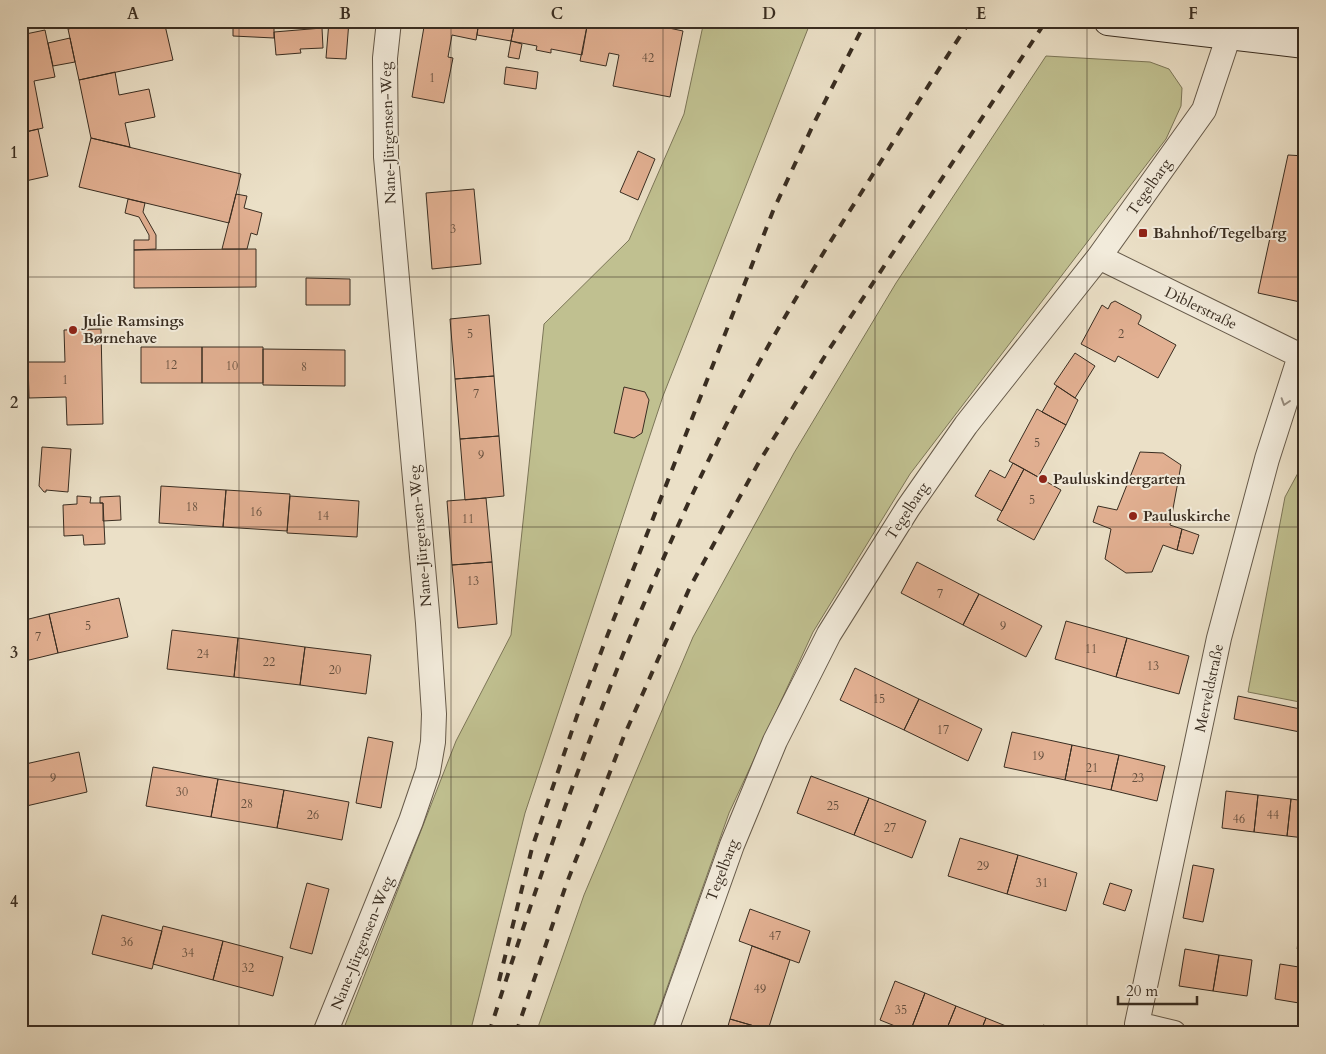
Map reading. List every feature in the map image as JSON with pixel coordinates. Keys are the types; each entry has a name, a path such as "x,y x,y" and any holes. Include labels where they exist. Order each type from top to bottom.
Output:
{"main road":[{"path":"1108,21 1305,44"}],"street":[{"name":"Nane-Jürgensen-Weg","path":"325,1033 411,821 428,771 433,742 434,714 428,622 386,157 384,58 389,21"},
{"name":"Tegelbarg","path":"665,1033 732,845 775,742 829,634 908,508 966,425 1099,257 1204,110 1229,35"},
{"name":"Diblerstraße","path":"1099,257 1303,357"},
{"name":"Merveldstraße","path":"1174,1033 1137,1024 1219,638 1267,459 1303,357"}],"green space":[{"path":"704,21 771,21 809,26 663,396 525,813 470,1033 342,1033 456,741 511,635 544,324 629,240 684,114"},
{"path":"1046,56 1150,62 1169,69 1182,88 1181,106 1166,139 910,474 813,632 729,813 651,1033 536,1033 584,895 693,637 794,453 896,283"},
{"path":"1305,460 1305,703 1248,692 1285,497"},
{"path":"1303,908 1305,909 1305,950 1297,949"}],"building":[{"path":"106,21 164,21 173,60 79,80 68,29"},
{"path":"329,21 349,21 346,59 326,58"},
{"path":"425,21 479,21 476,40 452,35 448,57 453,58 444,103 412,97"},
{"path":"479,21 515,21 511,41 477,35"},
{"path":"515,21 588,21 582,55 551,49 551,53 536,50 537,46 511,41"},
{"path":"588,21 615,21 626,24 627,21 636,21 683,31 670,97 613,86 619,55 609,53 606,66 580,61"},
{"path":"233,23 274,25 274,38 233,36"},
{"path":"322,28 323,48 300,49 301,53 276,55 274,32"},
{"path":"45,30 55,77 34,81 43,128 21,133 21,35"},
{"path":"70,38 75,62 53,66 48,43"},
{"path":"511,41 522,44 519,59 508,57"},
{"path":"506,67 538,72 536,89 504,84"},
{"path":"115,72 119,95 149,89 155,117 125,123 130,147 91,138 79,80"},
{"path":"38,129 48,176 21,182 21,133"},
{"path":"91,138 241,174 229,223 79,187"},
{"path":"638,151 655,159 638,200 620,192"},
{"path":"1288,155 1305,156 1305,303 1258,293"},
{"path":"474,189 481,264 432,269 426,193"},
{"path":"236,194 247,196 244,208 262,213 257,235 251,233 247,249 222,249"},
{"path":"128,199 145,203 143,212 156,235 156,249 134,250 134,240 149,240 149,235 139,217 125,213"},
{"path":"256,249 256,287 134,288 134,250"},
{"path":"306,278 350,279 350,305 306,305"},
{"path":"1115,301 1141,315 1138,324 1176,345 1158,378 1118,356 1115,362 1081,344 1102,305 1108,309 1111,303"},
{"path":"489,315 494,376 455,379 450,319"},
{"path":"101,329 103,424 67,425 66,397 29,398 28,362 65,362 64,330"},
{"path":"141,347 202,347 202,383 141,383"},
{"path":"202,347 263,347 263,383 202,383"},
{"path":"263,349 345,350 345,386 263,385"},
{"path":"1075,353 1095,366 1075,398 1054,384"},
{"path":"494,376 499,436 460,439 455,379"},
{"path":"1057,386 1078,400 1066,425 1042,412"},
{"path":"624,387 645,392 649,400 642,433 634,438 614,433"},
{"path":"1037,409 1066,425 1038,477 1009,461"},
{"path":"499,436 504,496 465,500 460,439"},
{"path":"42,447 71,449 68,492 46,490 44,492 39,486"},
{"name":"Pauluskirche","path":"1140,452 1163,453 1181,465 1170,525 1182,529 1177,550 1163,545 1152,572 1126,573 1105,559 1111,529 1093,522 1098,506 1117,510"},
{"path":"1013,463 1024,469 1002,511 975,496 990,470 1005,478"},
{"path":"1024,469 1061,490 1034,540 997,520"},
{"path":"161,486 226,490 223,527 159,523"},
{"path":"226,490 290,494 287,531 223,527"},
{"path":"77,496 91,497 90,503 103,503 105,544 84,545 83,535 64,536 63,505 77,504"},
{"path":"120,496 121,520 103,521 103,503 100,503 100,497"},
{"path":"290,496 359,501 357,537 287,533"},
{"path":"486,498 492,562 452,565 447,501"},
{"path":"1182,529 1199,535 1193,554 1177,550"},
{"path":"492,562 497,624 458,628 452,565"},
{"path":"917,562 979,594 963,625 901,593"},
{"path":"979,594 1042,626 1026,657 963,625"},
{"path":"119,598 128,637 58,653 49,614"},
{"path":"49,614 58,653 21,662 21,621"},
{"path":"1066,621 1127,638 1116,677 1055,659"},
{"path":"172,630 238,638 234,677 167,669"},
{"path":"238,638 305,647 300,685 234,677"},
{"path":"1127,638 1189,656 1179,694 1116,677"},
{"path":"305,647 371,655 366,694 300,685"},
{"path":"855,668 919,699 904,730 840,700"},
{"path":"1238,696 1305,710 1305,733 1234,719"},
{"path":"919,699 982,729 968,761 904,730"},
{"path":"1012,732 1072,745 1065,780 1004,767"},
{"path":"368,737 393,742 381,808 356,803"},
{"path":"1072,745 1119,755 1111,790 1065,780"},
{"path":"79,752 87,792 22,807 21,765"},
{"path":"1119,755 1165,766 1157,801 1111,790"},
{"path":"153,767 218,779 211,817 146,806"},
{"path":"811,776 869,798 854,835 797,813"},
{"path":"218,779 284,790 277,828 211,817"},
{"path":"284,790 349,802 342,840 277,828"},
{"path":"1226,791 1258,795 1254,832 1222,828"},
{"path":"1258,795 1291,799 1287,836 1254,832"},
{"path":"869,798 926,821 912,858 854,835"},
{"path":"1291,799 1305,801 1305,838 1287,836"},
{"path":"960,838 1018,855 1007,894 948,876"},
{"path":"1018,855 1077,873 1066,911 1007,894"},
{"path":"1193,865 1214,869 1203,922 1183,918"},
{"path":"307,883 329,889 312,954 290,948"},
{"path":"1110,883 1132,890 1125,911 1103,904"},
{"path":"750,909 810,931 799,963 739,941"},
{"path":"102,915 162,931 152,969 92,954"},
{"path":"163,926 223,941 213,980 153,964"},
{"path":"223,941 283,957 273,996 213,980"},
{"path":"752,946 790,960 768,1030 730,1019"},
{"path":"1185,949 1219,955 1213,991 1179,986"},
{"path":"1219,955 1252,960 1247,996 1213,991"},
{"path":"1280,964 1305,968 1305,1004 1275,999"},
{"path":"895,981 925,993 910,1032 880,1020"},
{"path":"925,993 956,1006 945,1033 910,1032"},
{"path":"956,1006 986,1018 980,1033 945,1033"},
{"path":"986,1018 1016,1030 1015,1033 980,1033"},
{"path":"730,1019 768,1030 768,1033 726,1033"},
{"path":"1043,1025 1071,1033 1041,1033"}],"railway":[{"path":"499,981 532,848 578,713 606,639 773,211 814,123 866,21"},
{"path":"489,1033 513,958 592,734 651,587 683,514 734,409 809,276 970,21"},
{"path":"516,1033 566,885 624,736 690,587 759,462 828,351 1046,21"}],"place":[{"name":"Bahnhof/Tegelbarg","path":"1143,233"},
{"name":"Julie Ramsings Børnehave","path":"73,330"},
{"name":"Pauluskindergarten","path":"1043,479"},
{"name":"Pauluskirche","path":"1133,516"}]}
